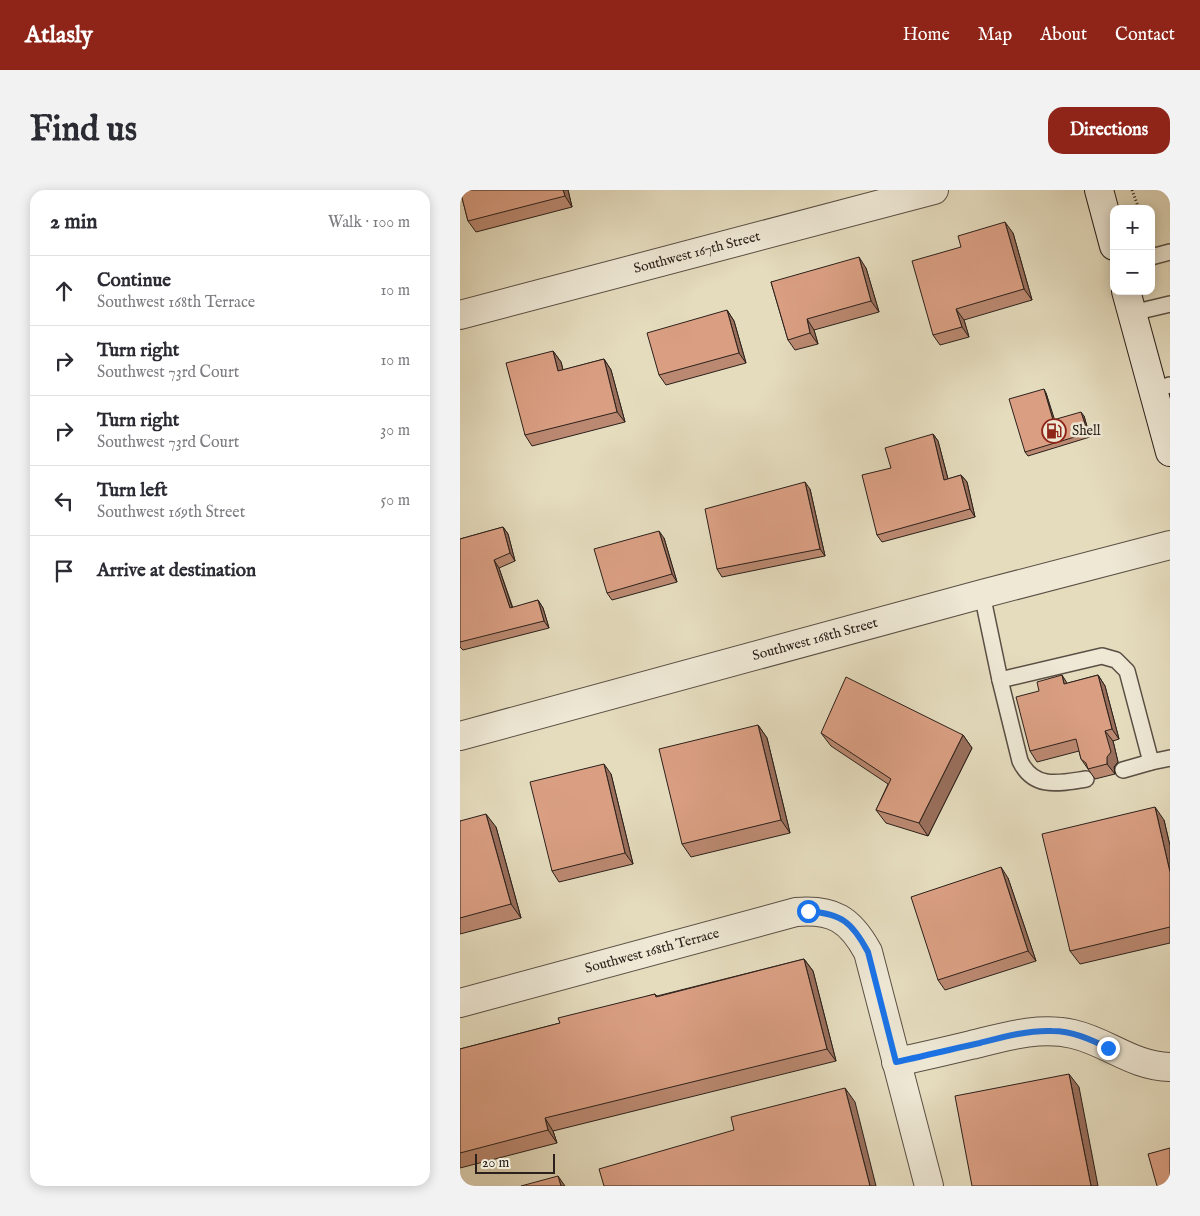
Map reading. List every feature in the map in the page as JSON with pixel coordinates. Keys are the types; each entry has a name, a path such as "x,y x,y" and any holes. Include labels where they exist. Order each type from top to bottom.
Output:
{"street":[{"name":"Southwest 167th Street","path":"460,315 934,190"},
{"path":"1098,190 1110,232"},
{"path":"1129,302 1162,388 1170,452"},
{"name":"Southwest 168th Street","path":"460,736 1170,544"},
{"name":"Southwest 168th Terrace","path":"460,1003 796,912 823,913 834,915 844,920 862,940 868,952 896,1062"},
{"path":"929,1186 896,1062 1008,1036 1053,1031 1072,1033 1089,1038 1142,1063 1170,1066"}],"lane":[{"path":"1155,256 1170,252"},
{"path":"1129,302 1170,304"},
{"path":"982,594 1000,680 1020,761 1025,771 1036,780 1059,783 1086,779"},
{"path":"1000,680 1102,656 1116,660 1127,671 1151,762"},
{"path":"1122,770 1170,758"}],"path":[{"path":"1132,190 1138,205"}],"building":[{"path":"460,190 563,190 565,196 468,221"},
{"path":"1005,222 1024,289 956,309 962,327 933,335 912,261 961,247 958,236"},
{"path":"859,257 871,301 807,319 810,333 788,340 771,282"},
{"path":"727,310 739,353 659,375 647,333"},
{"path":"553,351 558,371 604,359 617,412 525,435 506,363"},
{"name":"Shell","path":"1044,389 1053,420 1081,412 1088,433 1025,452 1009,399"},
{"path":"933,434 944,480 961,475 970,509 877,535 862,475 891,468 885,448"},
{"path":"805,482 820,549 717,569 705,509"},
{"path":"503,527 510,553 494,560 510,608 538,600 544,621 460,642 460,539"},
{"path":"659,531 672,574 607,593 594,549"},
{"path":"1062,675 1064,684 1098,675 1112,729 1105,731 1111,752 1107,757 1107,764 1088,769 1086,763 1081,759 1076,739 1030,751 1016,697 1039,691 1037,682"},
{"path":"846,677 963,735 919,823 876,810 891,779 821,733"},
{"path":"758,725 781,820 682,844 659,749"},
{"path":"604,764 625,853 552,871 530,782"},
{"path":"1155,807 1170,872 1170,927 1070,951 1042,834"},
{"path":"486,814 511,904 460,918 460,821"},
{"path":"1001,867 1028,951 938,980 911,897"},
{"path":"804,959 827,1049 545,1118 548,1130 460,1153 460,1049 560,1023 558,1018 655,994 656,997"},
{"path":"1069,1074 1091,1186 972,1186 955,1096"},
{"path":"845,1088 870,1186 604,1186 599,1169 734,1130 731,1117"},
{"path":"1170,1148 1170,1186 1157,1186 1148,1154"},
{"path":"558,1176 561,1186 521,1186"}],"place":[{"name":"Shell","path":"1054,431"}],"route":[{"path":"808,911 834,915 844,920 862,940 868,952 896,1062 1033,1032 1053,1031 1072,1033 1089,1038 1108,1048"}]}
